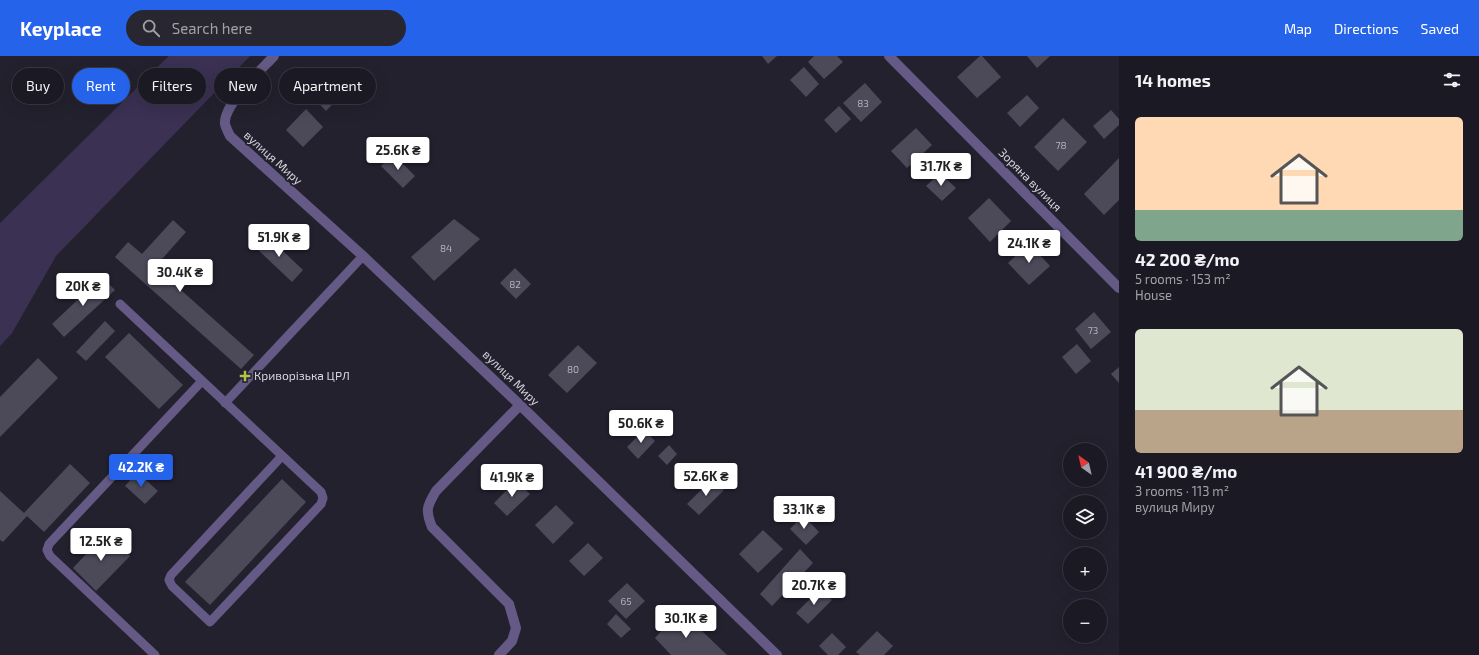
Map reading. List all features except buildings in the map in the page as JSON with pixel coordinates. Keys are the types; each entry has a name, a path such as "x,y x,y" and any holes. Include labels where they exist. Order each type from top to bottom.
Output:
{"street":[{"name":"вулиця Миру","path":"274,56 240,93 227,112 225,124 230,136 241,148 363,256 520,405 777,655"},
{"name":"Зоряна вулиця","path":"889,56 1119,288"},
{"path":"499,655 512,641 516,628 510,604 432,527 427,514 429,502 436,491 520,405"}],"lane":[{"path":"225,403 363,256"},
{"path":"120,304 321,492 323,498 321,504 210,622 172,586 169,580 171,575 282,456"},
{"path":"155,655 50,556 47,550 49,544 202,381"}],"shaded area":[{"path":"169,56 250,56 238,68 214,68 214,93 206,101 206,68 157,68"},
{"path":"138,87 138,104 203,104 56,256 12,333 0,346 0,223 120,104 130,104 130,95"}],"place":[{"name":"Криворізька ЦРЛ","path":"245,376"}]}
